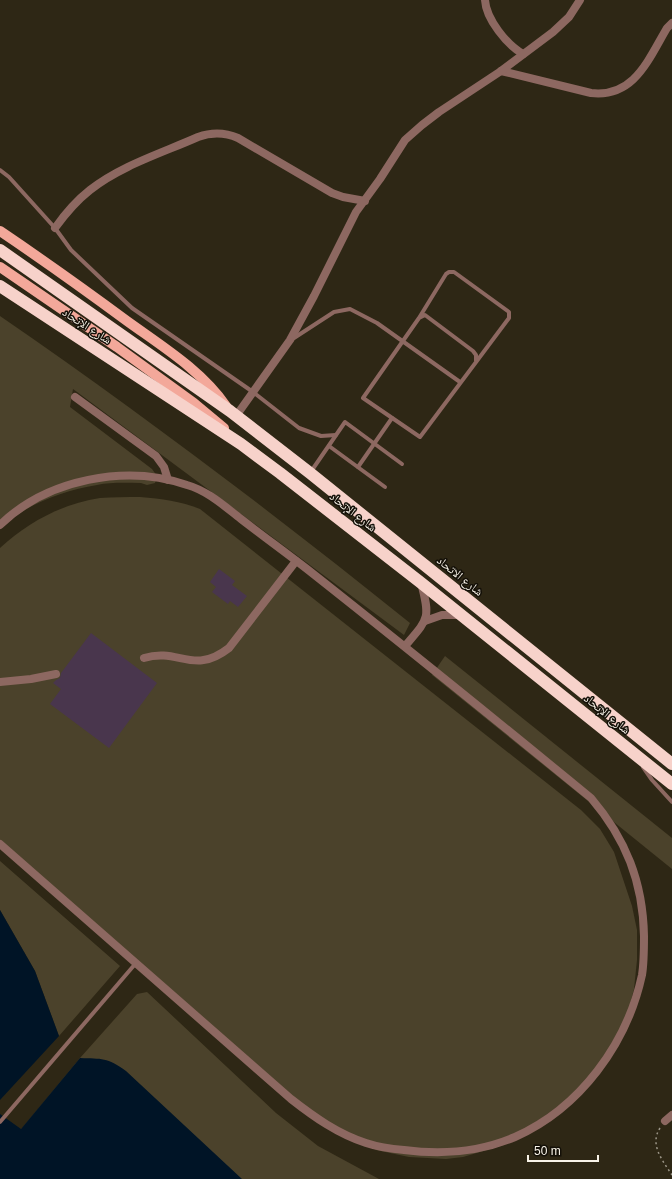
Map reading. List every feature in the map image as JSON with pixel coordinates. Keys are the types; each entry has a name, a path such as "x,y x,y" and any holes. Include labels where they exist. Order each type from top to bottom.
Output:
{"highway":[{"name":"شارع الإتحاد","path":"0,250 233,414"},
{"name":"شارع الإتحاد","path":"0,286 241,444 462,615 672,784"},
{"name":"شارع الاتحاد","path":"233,414 310,473 672,764"}],"main road":[{"path":"0,225 41,258 197,372 233,414"},
{"path":"0,231 41,258"},
{"path":"0,267 87,325 194,403 241,444"}],"street":[{"path":"485,0 488,12 504,39 513,48 524,54"},
{"path":"233,414 253,392 290,340 356,212 365,201 405,140 439,112 501,71 561,25 575,9 580,0"},
{"path":"501,71 590,93 605,94 626,86 637,76 667,28 672,23"},
{"path":"55,228 79,199 105,179 122,170 198,137 211,133 225,133 238,138 332,192 343,197 365,201"},
{"path":"75,397 156,456 164,467 168,480"},
{"path":"0,525 23,507 58,488 100,478 123,476 147,477 187,484 205,492 405,646 591,798 605,814 620,839 635,876 641,902 644,950 642,974 623,1030 611,1052 596,1074 579,1093 539,1124 515,1137 490,1145 446,1153 424,1153 378,1146 365,1143 344,1134 310,1114 0,844"},
{"path":"144,658 162,654 190,661 205,660 219,655 229,648 296,561"},
{"path":"420,582 426,604 425,621"},
{"path":"405,646 425,621 442,615 462,615"},
{"path":"0,682 31,679 56,674"},
{"path":"665,1121 672,1115"}],"lane":[{"path":"0,170 10,177 55,228 71,250 132,308 253,392 299,428 321,436 336,436"},
{"path":"449,272 454,272 509,312 509,318 420,437 363,398 402,340 419,318 446,274 449,272"},
{"path":"290,340 334,312 350,309 378,323 460,382"},
{"path":"419,318 425,315 473,351 476,355 476,361"},
{"path":"358,467 392,418"},
{"path":"310,473 345,422 402,464"},
{"path":"329,446 385,486"},
{"path":"637,756 652,780 672,802"},
{"path":"0,1122 136,963"}],"path":[{"path":"665,1121 658,1130 655,1139 656,1148 672,1175"}],"shaded area":[{"path":"0,316 157,428 259,504 360,583 410,623 404,635 73,389 70,407 152,469 157,476 155,483 147,485 141,483 108,483 71,491 45,500 21,512 0,529"},
{"path":"140,497 171,501 200,509 581,810 600,829 614,852 632,906 637,930 637,960 634,989 627,1016 589,1084 504,1145 463,1157 446,1159 409,1157 376,1150 314,1118 0,842 0,548 34,522 72,505 100,498"},
{"path":"445,656 672,838 672,869 432,675"},
{"path":"0,861 120,966 59,1036 35,971 0,910"},
{"path":"147,992 276,1113 318,1146 379,1179 0,1179 0,1152 137,994"}],"water":[{"path":"0,910 35,971 59,1036 0,1100"},
{"path":"80,1058 94,1058 109,1061 126,1071 242,1179 0,1179 0,1114 21,1129"}],"building":[{"path":"219,569 235,581 232,585 247,596 238,607 230,601 228,604 212,592 216,587 210,582"},
{"path":"91,633 157,683 109,748 50,704 61,689 53,683 60,678 61,673"}]}
